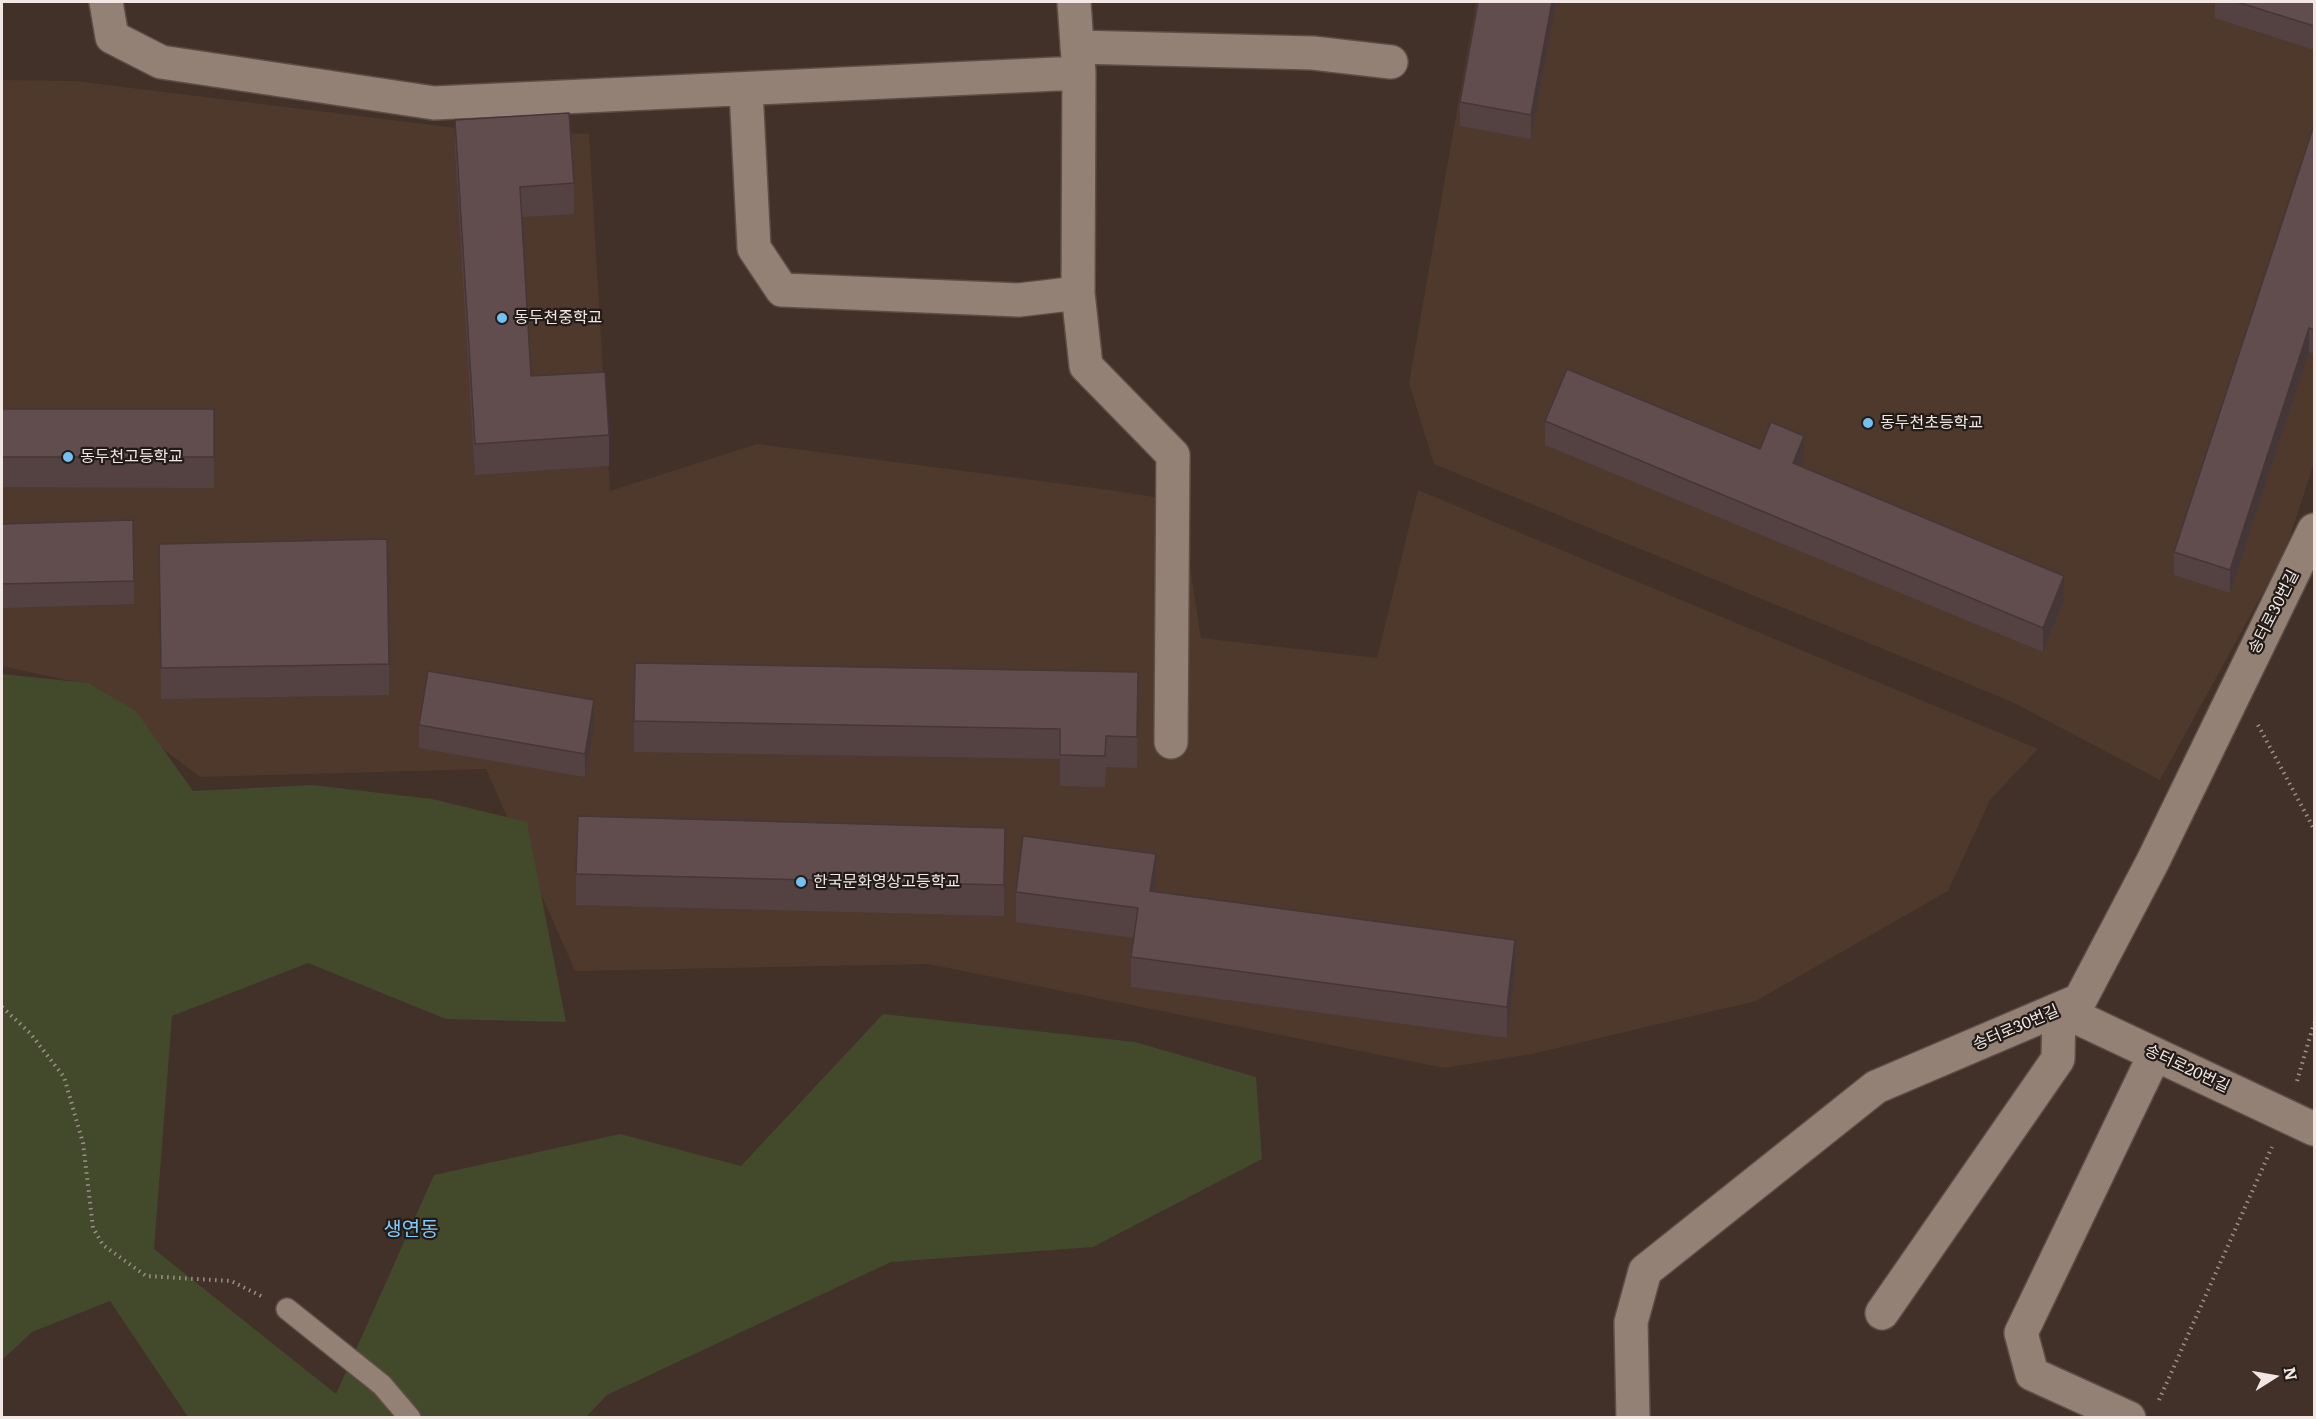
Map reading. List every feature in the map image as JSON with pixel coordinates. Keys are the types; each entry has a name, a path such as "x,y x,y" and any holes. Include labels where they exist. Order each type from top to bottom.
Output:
{"street":[{"path":"106,2 112,37 160,63 434,103 746,90 1078,60 1313,53 1391,62"},
{"path":"1074,2 1078,60 1078,293 1086,366 1173,455 1171,742"},
{"path":"746,90 754,249 782,290 1019,300 1078,293"},
{"name":"송터로30번길","path":"1633,1418 1631,1322 1645,1271 1876,1087 2080,1000 2153,861 2314,530"},
{"path":"1882,1313 2058,1059 2059,1009"},
{"name":"송터로20번길","path":"2059,1009 2300,1122"},
{"path":"2142,1412 2032,1374 2021,1333 2155,1054"}],"lane":[{"path":"287,1309 382,1385 410,1418"}],"path":[{"path":"2228,703 2260,727 2314,829"},
{"path":"2,1007 30,1033 64,1077 83,1143 93,1228 103,1245 146,1276 231,1281 287,1309"},
{"path":"2142,1412 2300,1122 2314,1023"}],"shaded area":[{"name":"동두천초등학교","path":"1476,2 2314,2 2314,463 2285,552 2160,780 2012,702 1434,464 1409,383"},
{"path":"2,80 75,81 457,128 589,134 610,491 757,444 1180,501 1201,638 1377,658 1418,490 2038,749 1990,800 1948,891 1756,1001 1532,1054 1444,1068 928,964 575,971 486,769 200,777 75,682 2,666"}],"green space":[{"path":"2,674 88,683 136,711 193,791 312,785 432,799 527,822 566,1022 446,1019 308,963 172,1016 154,1249 336,1394 434,1175 620,1134 741,1166 883,1014 1135,1042 1256,1077 1262,1159 1093,1247 891,1262 607,1395 586,1417 188,1417 110,1301 32,1332 2,1360"}],"building":[{"path":"1478,2 1552,2 1531,115 1460,102"},
{"path":"2237,2 2314,2 2314,26"},
{"path":"569,113 574,183 520,187 531,376 605,372 609,435 475,444 455,120"},
{"path":"2314,125 2314,330 2309,328 2230,570 2174,552"},
{"path":"1567,369 1760,449 1771,422 1804,436 1793,463 2064,576 2043,628 1545,421"},
{"path":"2,409 214,409 214,457 2,457"},
{"path":"133,520 134,581 2,584 2,524"},
{"path":"387,539 389,664 161,668 159,544"},
{"path":"635,663 1138,672 1137,737 1106,736 1105,756 1060,755 1060,729 634,721"},
{"path":"428,671 594,700 585,754 419,725"},
{"path":"578,816 1005,828 1004,885 576,874"},
{"path":"1023,836 1156,854 1150,891 1515,940 1507,1007 1131,957 1138,908 1016,892"}],"place":[{"name":"동두천중학교","path":"502,318"},
{"name":"동두천초등학교","path":"1868,423"},
{"name":"동두천고등학교","path":"68,457"},
{"name":"한국문화영상고등학교","path":"801,882"}],"district":[{"name":"생연동","path":"411,1230"}]}
